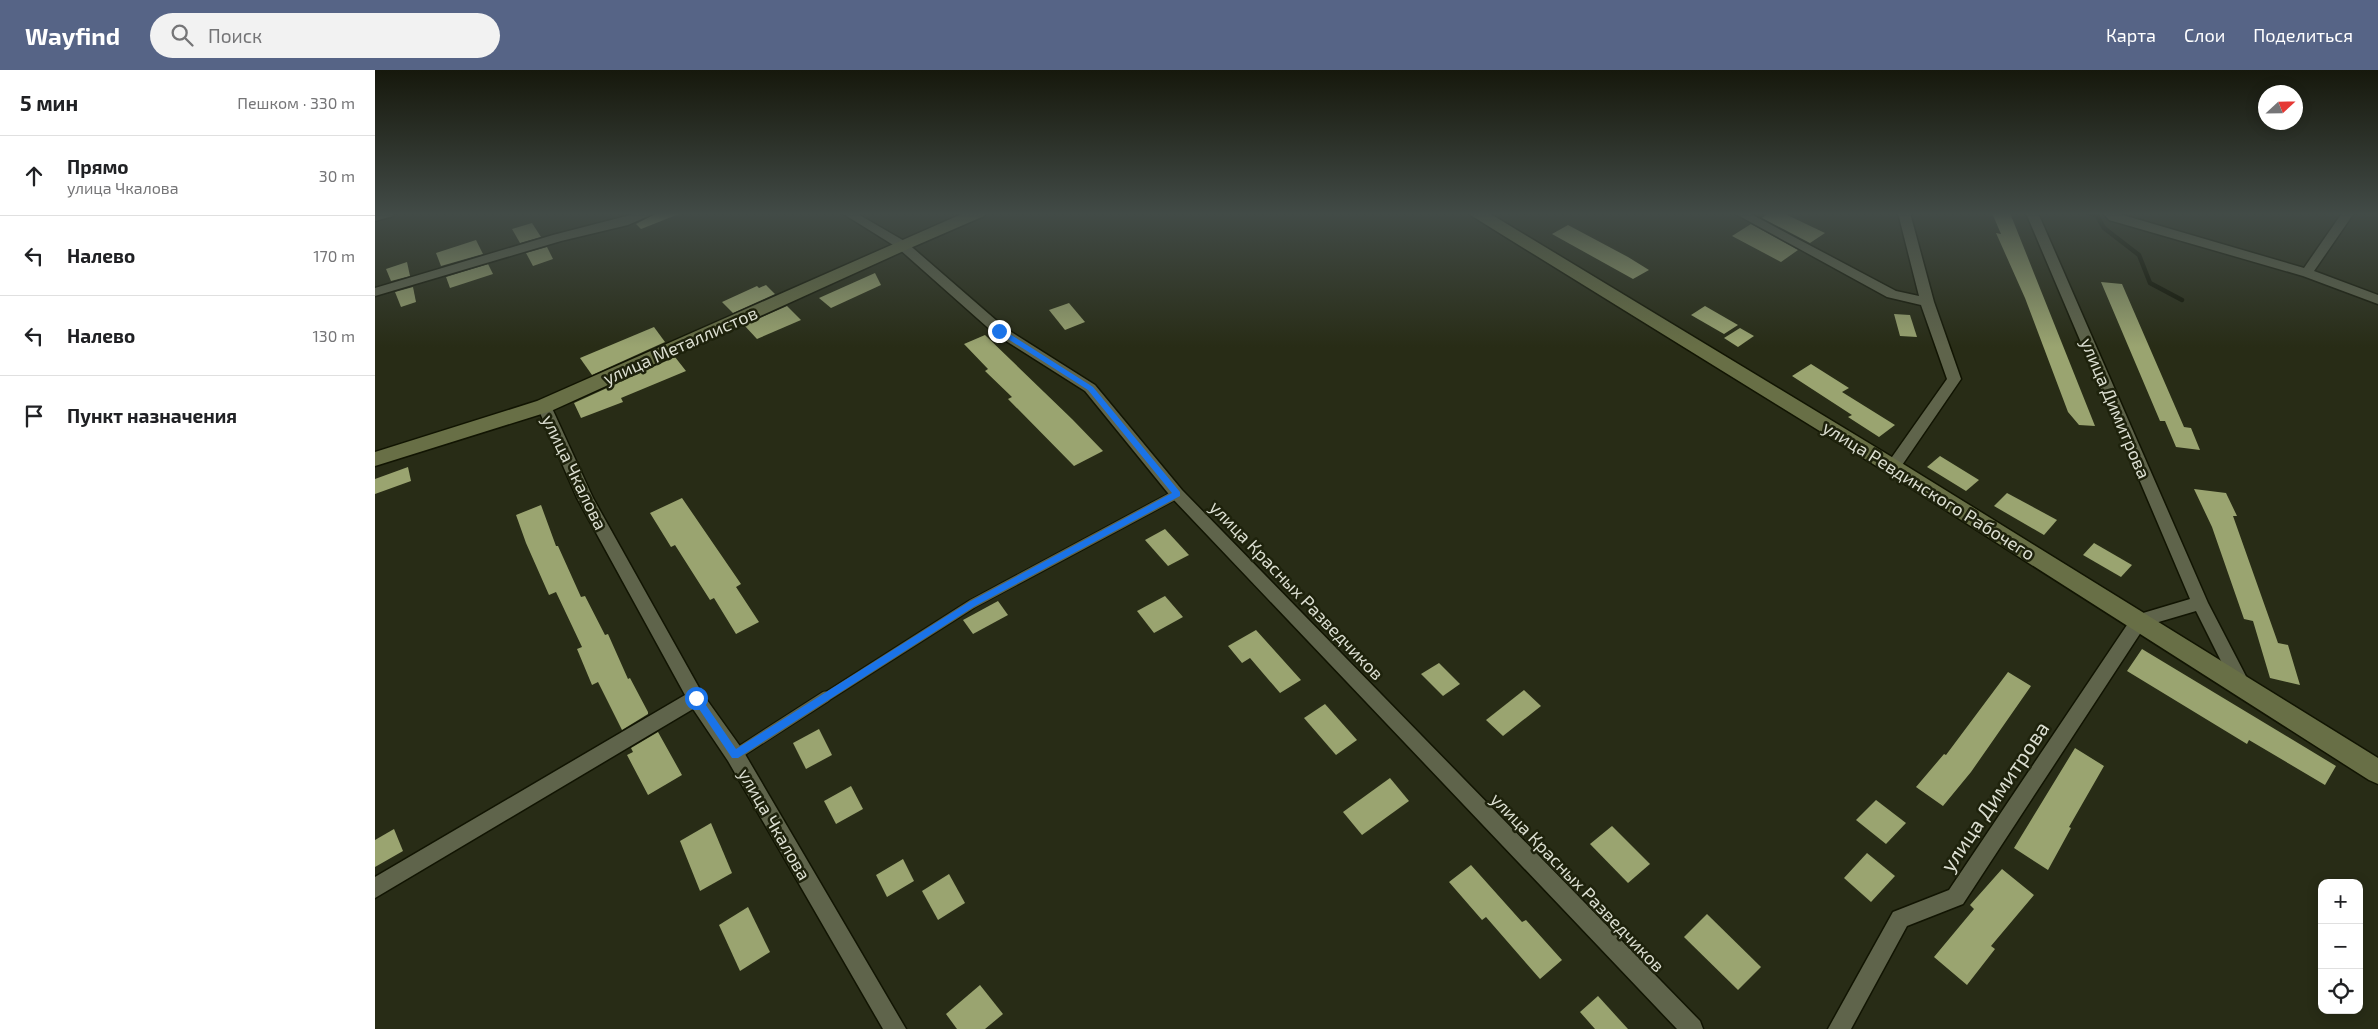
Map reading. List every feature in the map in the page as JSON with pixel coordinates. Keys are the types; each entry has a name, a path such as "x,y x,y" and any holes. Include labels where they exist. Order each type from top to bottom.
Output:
{"street":[{"path":"375,292 490,258"},
{"name":"улица Металлистов","path":"375,459 544,406 872,258"},
{"name":"улица Красных Разведчиков","path":"917,258 999,331 1090,388 1177,494 1692,1029"},
{"name":"улица Ревдинского Рабочего","path":"1551,258 1893,467 2241,684 2378,772"},
{"path":"1824,258 1892,294 1927,302"},
{"path":"1893,467 1954,379 1927,302 1916,258"},
{"name":"улица Димитрова","path":"2051,258 2200,603 2241,684"},
{"path":"2255,258 2307,273 2378,300"},
{"path":"2307,273 2317,258"},
{"name":"улица Чкалова","path":"544,406 585,498 696,698 735,755 895,1029"},
{"path":"2139,621 2200,603"},
{"name":"улица Димитрова","path":"1839,1029 1900,919 1956,896 2139,621"},
{"path":"375,888 696,698"}],"lane":[{"path":"735,755 972,604 1177,494"}],"building":[{"path":"438,258 470,258 441,266"},
{"path":"529,258 553,259 533,266"},
{"path":"1595,258 1629,258 1649,270 1633,279"},
{"path":"1773,258 1787,258 1781,262"},
{"path":"2007,258 2028,258 2095,426 2079,425 2068,412 2025,298"},
{"path":"407,262 410,276 391,281 386,269"},
{"path":"488,264 493,274 450,288 446,277"},
{"path":"875,273 881,285 831,308 819,298"},
{"path":"2101,282 2122,284 2184,427 2191,428 2200,450 2176,447 2165,421 2160,421"},
{"path":"766,285 775,294 733,313 722,302 757,286 759,288"},
{"path":"413,287 416,302 401,307 395,292"},
{"path":"1069,303 1085,322 1065,330 1049,310"},
{"path":"787,306 801,320 757,339 744,325"},
{"path":"1705,306 1738,325 1724,334 1691,315"},
{"path":"1894,314 1910,315 1917,337 1900,336"},
{"path":"654,327 665,342 592,375 580,358"},
{"path":"1740,328 1754,336 1738,347 1724,338"},
{"path":"985,335 1103,451 1074,466 1008,399 1012,397 985,371 988,369 964,344"},
{"path":"675,357 686,371 621,398 623,402 581,418 574,403"},
{"path":"1811,364 1849,388 1842,392 1895,425 1879,437 1848,417 1852,415 1792,376"},
{"path":"1940,456 1979,480 1966,491 1927,467"},
{"path":"408,467 411,481 375,494 375,479"},
{"path":"2194,489 2226,493 2237,516 2233,516 2278,643 2288,645 2300,685 2270,678 2253,621 2244,619 2212,527"},
{"path":"2007,493 2057,520 2044,535 1994,506"},
{"path":"682,498 741,584 736,587 759,622 736,634 714,598 710,600 675,545 671,547 650,513"},
{"path":"541,505 556,546 558,546 581,597 585,596 605,635 608,634 628,679 630,678 648,712 648,714 622,730 598,682 592,685 577,649 582,647 556,592 549,595 526,543 516,515"},
{"path":"1165,529 1189,555 1168,566 1145,540"},
{"path":"2094,543 2132,565 2121,577 2083,555"},
{"path":"1165,596 1183,617 1154,633 1137,611"},
{"path":"998,601 1008,615 973,634 963,620"},
{"path":"1256,630 1301,680 1280,693 1250,658 1242,663 1228,646"},
{"path":"2142,649 2336,766 2325,785 2249,740 2247,744 2127,671"},
{"path":"1439,663 1460,684 1443,696 1421,674"},
{"path":"2008,672 2031,686 1971,772 1943,806 1916,787 1944,754 1946,755"},
{"path":"1524,690 1541,706 1503,736 1486,720"},
{"path":"1325,704 1357,740 1336,755 1304,718"},
{"path":"819,729 832,755 806,769 793,743"},
{"path":"658,732 682,775 648,795 627,755 633,752 631,748"},
{"path":"2075,748 2104,766 2069,827 2071,828 2048,870 2014,848"},
{"path":"1390,778 1409,801 1362,835 1343,812"},
{"path":"851,786 863,809 836,824 824,801"},
{"path":"1876,800 1906,823 1886,844 1856,820"},
{"path":"711,823 732,873 700,891 680,841"},
{"path":"1612,826 1650,864 1628,883 1590,844"},
{"path":"394,829 403,851 375,867 375,840"},
{"path":"1867,853 1895,876 1871,902 1844,878"},
{"path":"903,859 914,881 887,897 876,875"},
{"path":"1471,865 1522,922 1526,920 1562,960 1540,979 1486,917 1482,920 1449,882"},
{"path":"2002,869 2034,895 1991,946 1995,949 1967,985 1934,957 1974,909 1970,905"},
{"path":"949,874 965,903 938,920 922,891"},
{"path":"748,907 770,952 740,971 719,925"},
{"path":"1707,914 1761,967 1738,990 1684,937"},
{"path":"980,985 1003,1014 985,1029 957,1029 946,1014"},
{"path":"1598,996 1628,1029 1595,1029 1580,1012"}],"waterway":[{"path":"2140,258 2150,283 2182,300"}],"route":[{"path":"696,698 735,755 972,604 1177,494 1090,388 999,331"}]}
